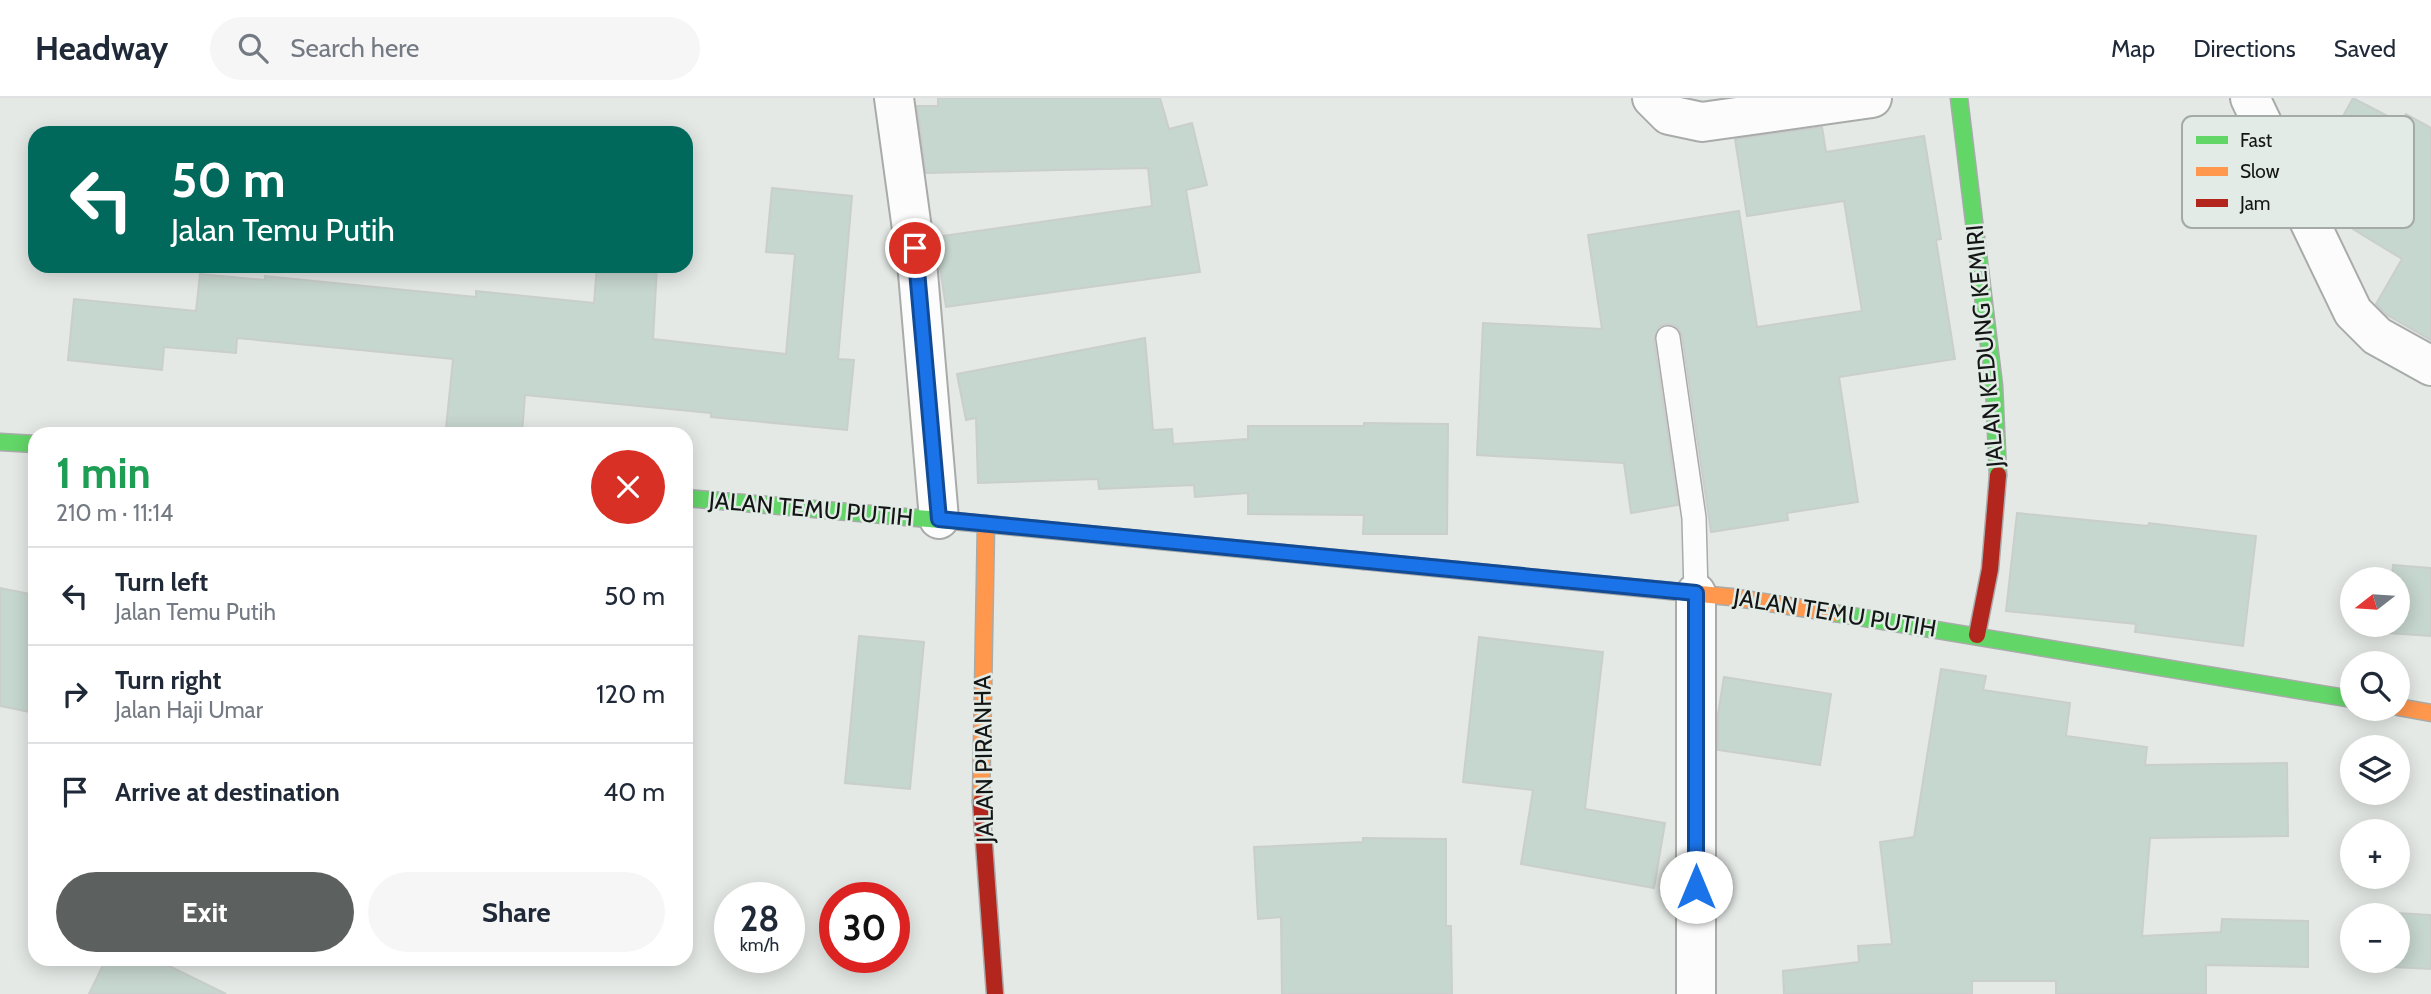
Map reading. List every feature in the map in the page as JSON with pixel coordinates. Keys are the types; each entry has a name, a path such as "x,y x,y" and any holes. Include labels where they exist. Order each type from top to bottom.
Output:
{"street":[{"path":"894,98 918,273 939,519"},
{"path":"1652,98 1669,116 1702,122 1872,98"},
{"name":"JALAN KEDUNG KEMIRI","path":"1959,98 1994,386 1998,473 1990,569 1977,635"},
{"path":"2250,98 2259,116"},
{"path":"2313,228 2353,312 2377,336 2431,366"},
{"path":"0,442 28,444"},
{"name":"JALAN TEMU PUTIH","path":"693,499 939,519 1696,593 1977,635 2340,697"},
{"name":"JALAN PIRANHA","path":"986,524 981,784 995,994"},
{"path":"1696,593 1696,994"},
{"path":"2410,709 2431,713"}],"lane":[{"path":"1668,338 1695,518 1696,593"}],"building":[{"path":"938,98 1160,98 1169,129 1192,123 1207,185 1186,190 1200,272 946,307 935,237 1152,206 1148,168 926,173 917,106 938,106"},
{"path":"2353,98 2388,116 2343,116"},
{"path":"2414,118 2431,128 2431,340 2387,315 2376,304 2402,259 2351,228 2414,228"},
{"path":"1822,127 1826,152 1924,136 1941,239 1936,240 1955,359 1839,377 1858,502 1787,513 1788,520 1711,532 1682,336 1679,329 1665,324 1659,327 1654,340 1678,505 1631,513 1624,463 1477,455 1483,323 1602,329 1588,235 1739,211 1757,327 1862,311 1844,201 1747,216 1735,139"},
{"path":"772,188 852,196 838,359 854,360 847,430 711,417 711,413 525,395 523,427 446,427 453,359 237,338 236,353 164,347 162,370 68,360 74,299 196,311 200,274 265,280 265,276 476,297 476,291 594,303 596,273 657,273 653,339 786,354 795,254 766,252"},
{"path":"1145,338 1153,430 1172,429 1173,444 1248,439 1248,426 1448,424 1447,534 1363,534 1364,515 1248,514 1248,493 1195,497 1194,485 1099,489 1098,479 978,483 976,418 966,420 957,374"},
{"path":"2017,513 2148,526 2149,523 2256,536 2243,646 2135,632 2136,624 2006,611"},
{"path":"2393,565 2431,568 2431,636 2410,635 2410,567"},
{"path":"0,588 28,594 28,712 0,706"},
{"path":"859,636 924,642 910,789 845,783"},
{"path":"1479,637 1603,652 1585,809 1665,823 1654,888 1521,864 1533,790 1463,782"},
{"path":"1941,669 1986,676 1983,690 2070,703 2066,736 2147,747 2145,765 2287,763 2288,836 2150,838 2142,936 2221,932 2222,919 2308,921 2308,967 2206,965 2206,994 2056,994 2056,981 1972,981 1972,994 1784,994 1783,971 1859,962 1858,946 1892,944 1880,842 1914,837"},
{"path":"1724,677 1831,694 1820,765 1718,750 1718,714"},
{"path":"1363,838 1446,839 1446,926 1451,926 1452,994 1282,994 1281,917 1258,919 1254,847 1363,842"},
{"path":"2410,914 2431,915 2431,969 2410,968"},
{"path":"103,966 169,966 226,994 89,994"}],"traffic: fast":[{"path":"1959,98 1994,386 1998,475"},
{"path":"0,442 28,444"},
{"path":"693,499 1364,561"},
{"path":"1834,613 2340,697"}],"traffic: slow":[{"path":"981,802 986,524"},
{"path":"1364,561 1731,597 1834,613"},
{"path":"2410,709 2431,713"}],"traffic: jam":[{"path":"1977,635 1990,569 1998,475"},
{"path":"981,802 995,994"}],"route":[{"path":"915,248 939,519 1696,593 1696,887"}]}
